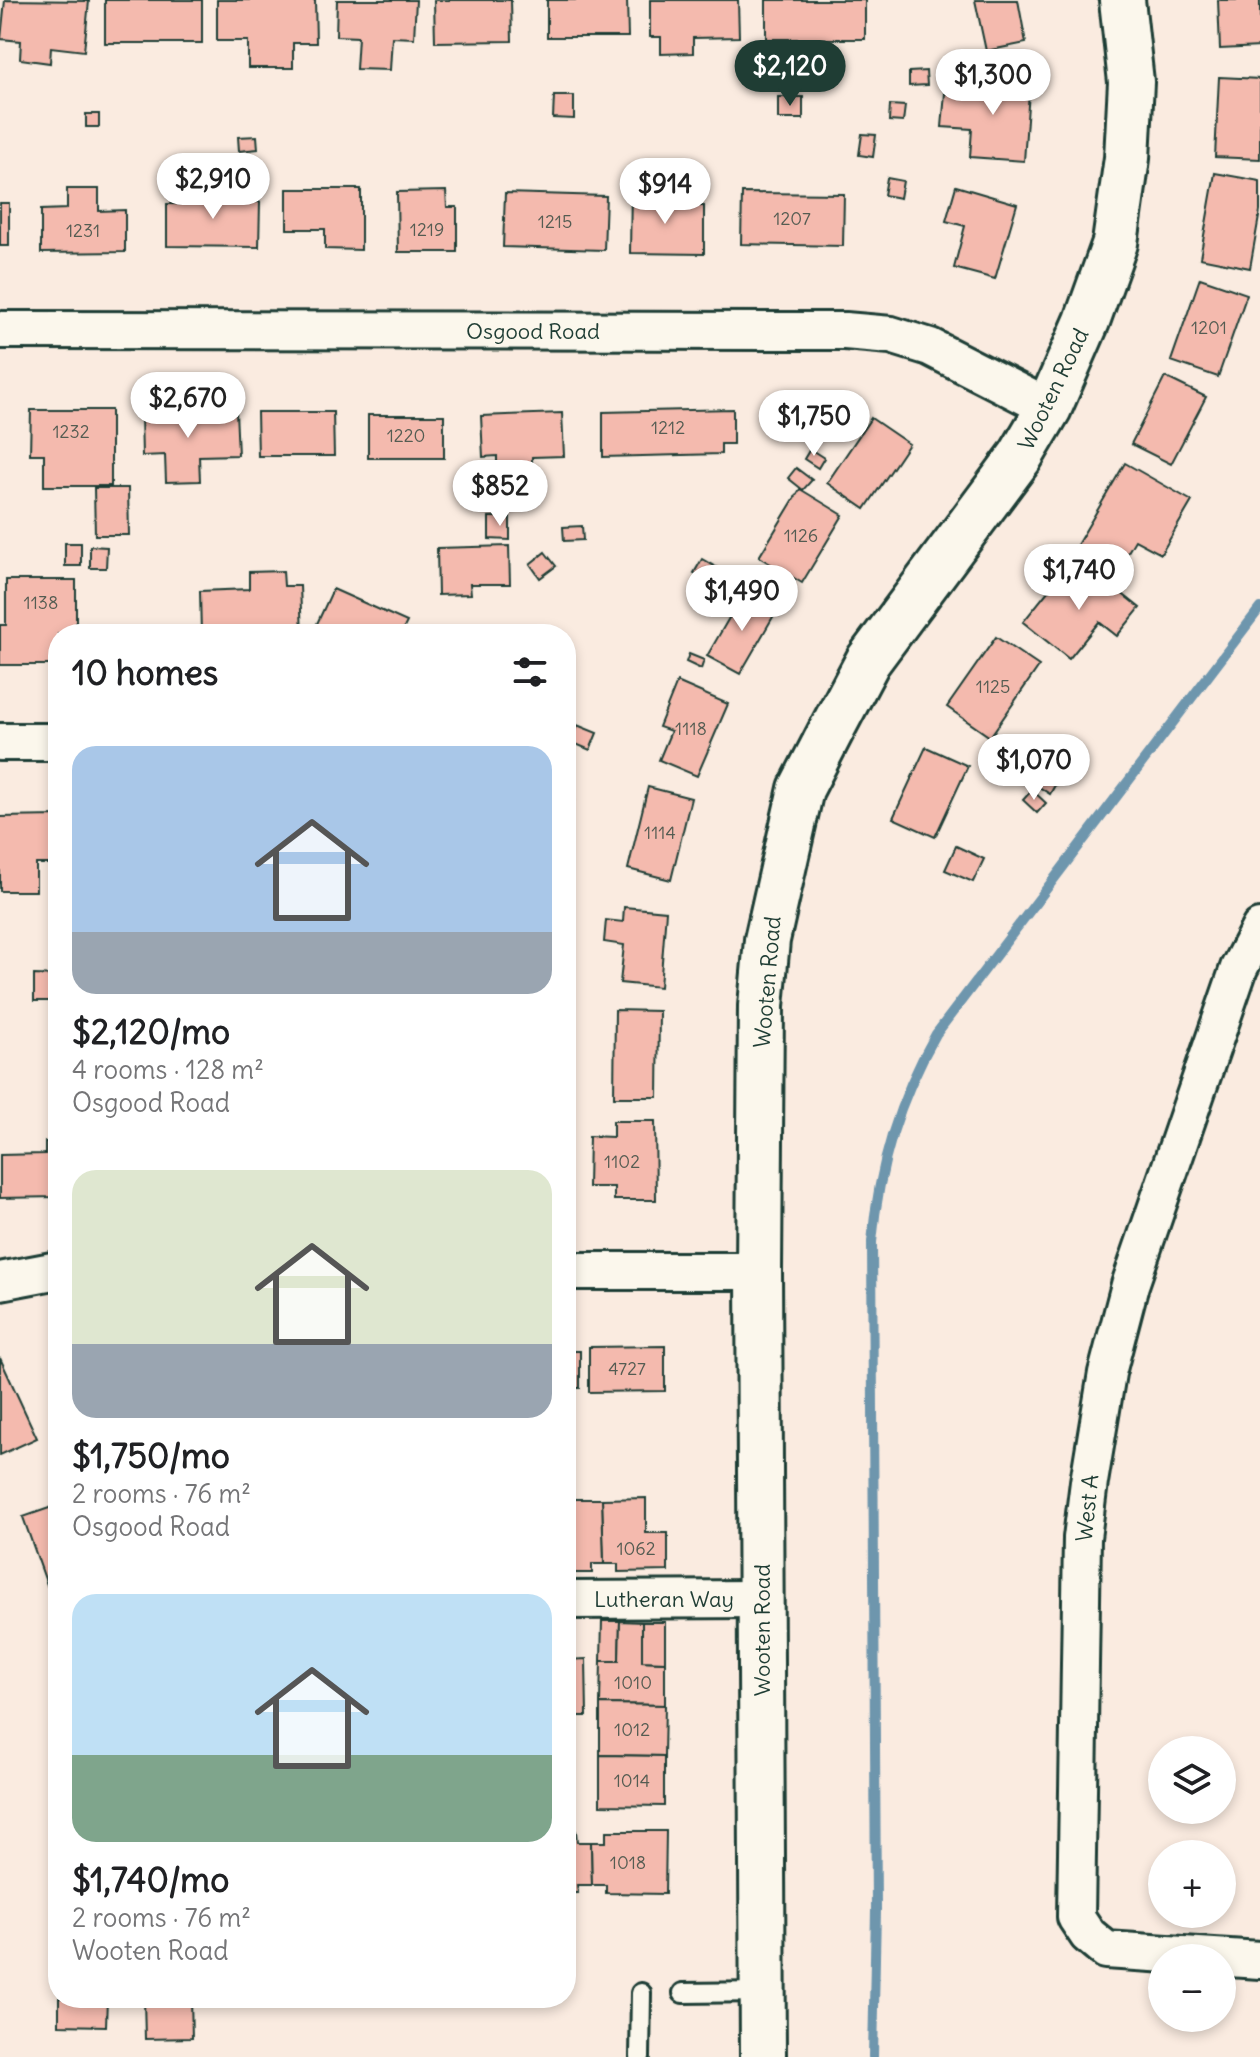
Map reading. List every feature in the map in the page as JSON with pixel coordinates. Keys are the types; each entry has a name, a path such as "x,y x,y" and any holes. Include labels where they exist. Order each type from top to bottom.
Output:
{"street":[{"name":"Wooten Road","path":"763,2057 759,1271 761,1006 767,940 801,789 868,661 1020,457 1049,408 1115,243 1127,158 1131,82 1122,0"},
{"name":"Osgood Road","path":"0,330 845,331 891,335 930,347 1049,408"},
{"path":"0,742 48,742"},
{"name":"West A","path":"1260,928 1239,968 1135,1269 1107,1373 1082,1538 1076,1917 1088,1935 1106,1950 1260,1960"},
{"path":"576,1271 759,1271"},
{"path":"0,1281 48,1272"},
{"name":"Lutheran Way","path":"576,1600 762,1599"}],"lane":[{"path":"683,1993 763,1992"},
{"path":"640,2057 641,1993"}],"building":[{"path":"5,0 89,1 84,51 51,47 50,63 20,59 21,41 1,39"},
{"path":"105,0 202,0 202,43 105,43"},
{"path":"217,0 315,0 316,43 293,43 293,68 248,68 248,41 217,41"},
{"path":"337,0 416,0 414,38 392,37 390,70 356,69 358,37 336,36"},
{"path":"434,0 511,0 512,41 435,42"},
{"path":"547,0 627,0 628,37 547,37"},
{"path":"650,0 738,0 739,37 693,38 693,53 661,54 661,37 650,37"},
{"path":"766,0 865,0 865,39 766,39"},
{"path":"975,0 1018,0 1026,43 986,51"},
{"path":"1218,0 1260,0 1260,47 1220,49"},
{"path":"926,71 927,85 909,86 909,72"},
{"path":"983,74 1030,77 1024,161 970,157 972,129 942,127 945,93 981,96"},
{"path":"1219,77 1260,79 1260,159 1215,157"},
{"path":"554,96 574,96 574,119 553,118"},
{"path":"778,97 803,97 803,119 778,119"},
{"path":"890,105 905,106 903,122 889,121"},
{"path":"86,114 99,114 99,127 86,127"},
{"path":"862,134 876,135 873,157 859,155"},
{"path":"257,136 258,149 239,151 238,137"},
{"path":"1215,173 1260,181 1260,211 1250,268 1200,258"},
{"path":"887,178 903,181 900,198 884,195"},
{"path":"192,185 226,185 226,202 260,202 259,247 167,246 167,204 192,204"},
{"path":"956,186 1017,204 995,279 954,268 965,226 946,221"},
{"path":"67,189 99,189 99,211 125,210 125,252 41,253 41,210 67,209"},
{"path":"287,189 361,189 361,250 325,249 325,229 287,229"},
{"path":"631,189 660,189 660,206 704,206 704,254 630,253"},
{"path":"446,191 447,207 457,207 457,252 398,252 397,192"},
{"path":"505,193 606,196 604,250 503,247"},
{"path":"742,193 844,194 843,246 741,244"},
{"path":"0,203 9,203 9,246 0,246"},
{"path":"1200,278 1247,294 1218,377 1171,361"},
{"path":"1165,377 1206,397 1171,464 1131,444"},
{"path":"733,409 733,444 721,444 721,454 603,457 603,412"},
{"path":"31,410 111,410 111,486 44,486 44,454 30,454"},
{"path":"236,411 238,455 199,456 200,481 166,482 165,455 142,456 141,414"},
{"path":"257,412 333,412 334,456 258,456"},
{"path":"562,413 564,456 532,457 532,466 497,467 497,456 483,457 481,416"},
{"path":"368,415 444,415 444,458 368,458"},
{"path":"871,418 909,444 865,509 827,483"},
{"path":"810,449 824,458 818,468 804,459"},
{"path":"1125,463 1192,501 1161,554 1135,540 1118,569 1077,545"},
{"path":"796,468 812,480 803,490 788,478"},
{"path":"94,488 128,488 129,535 95,535"},
{"path":"800,489 843,515 802,583 759,557"},
{"path":"489,517 510,517 510,540 489,539"},
{"path":"582,526 583,540 564,541 563,527"},
{"path":"65,543 81,543 81,566 65,566"},
{"path":"90,546 107,547 106,568 90,568"},
{"path":"509,546 510,584 470,584 471,594 438,595 437,548"},
{"path":"545,552 556,566 540,578 530,564"},
{"path":"702,559 721,570 713,584 694,573"},
{"path":"1069,565 1100,589 1106,581 1140,608 1117,636 1099,622 1069,659 1023,622"},
{"path":"283,571 284,586 300,586 302,624 201,624 200,591 249,589 249,572"},
{"path":"6,580 76,580 76,624 48,624 48,665 0,665 0,625 6,625"},
{"path":"333,589 407,622 406,624 317,624"},
{"path":"744,592 777,610 740,674 707,656"},
{"path":"996,637 1039,666 990,737 947,707"},
{"path":"689,654 704,660 701,669 686,662"},
{"path":"677,682 728,704 697,776 659,760 671,731 659,727"},
{"path":"577,725 597,733 590,750 576,744"},
{"path":"926,747 968,766 935,837 893,818"},
{"path":"1037,765 1059,778 1050,794 1028,780"},
{"path":"648,787 691,798 671,880 628,869"},
{"path":"1032,790 1046,803 1037,813 1023,800"},
{"path":"48,816 48,864 36,864 36,891 0,891 0,817"},
{"path":"956,846 984,859 973,882 945,870"},
{"path":"624,907 666,911 660,987 620,983 624,945 604,942 606,920 623,922"},
{"path":"34,975 48,976 48,1001 34,1001"},
{"path":"615,1010 659,1011 658,1097 614,1097"},
{"path":"613,1121 655,1121 656,1200 614,1200 614,1187 588,1187 589,1136 613,1137"},
{"path":"45,1142 48,1142 48,1197 0,1198 0,1155 45,1154"},
{"path":"665,1346 665,1391 589,1392 589,1347"},
{"path":"576,1351 580,1351 580,1388 576,1388"},
{"path":"0,1358 37,1438 0,1455"},
{"path":"646,1498 646,1533 668,1533 668,1571 618,1572 618,1564 604,1564 602,1499"},
{"path":"576,1499 602,1499 604,1564 592,1564 592,1573 576,1573"},
{"path":"48,1508 48,1588 23,1517"},
{"path":"602,1621 620,1621 619,1661 601,1661"},
{"path":"620,1621 642,1622 642,1661 665,1662 665,1705 600,1704 601,1661 619,1661"},
{"path":"642,1622 665,1622 665,1662 642,1661"},
{"path":"586,1659 587,1716 576,1716 576,1660"},
{"path":"600,1704 665,1705 664,1756 600,1755"},
{"path":"600,1755 664,1756 664,1806 600,1805"},
{"path":"576,1831 577,1842 591,1842 592,1885 577,1885 576,1893"},
{"path":"606,1831 666,1831 665,1894 606,1893 606,1885 592,1885 591,1842 606,1842"},
{"path":"59,2008 107,2008 106,2026 59,2025"},
{"path":"144,2008 191,2008 192,2038 145,2039"}],"waterway":[{"path":"873,2057 876,1910 872,1242 885,1160 911,1084 936,1034 1260,608"}]}
